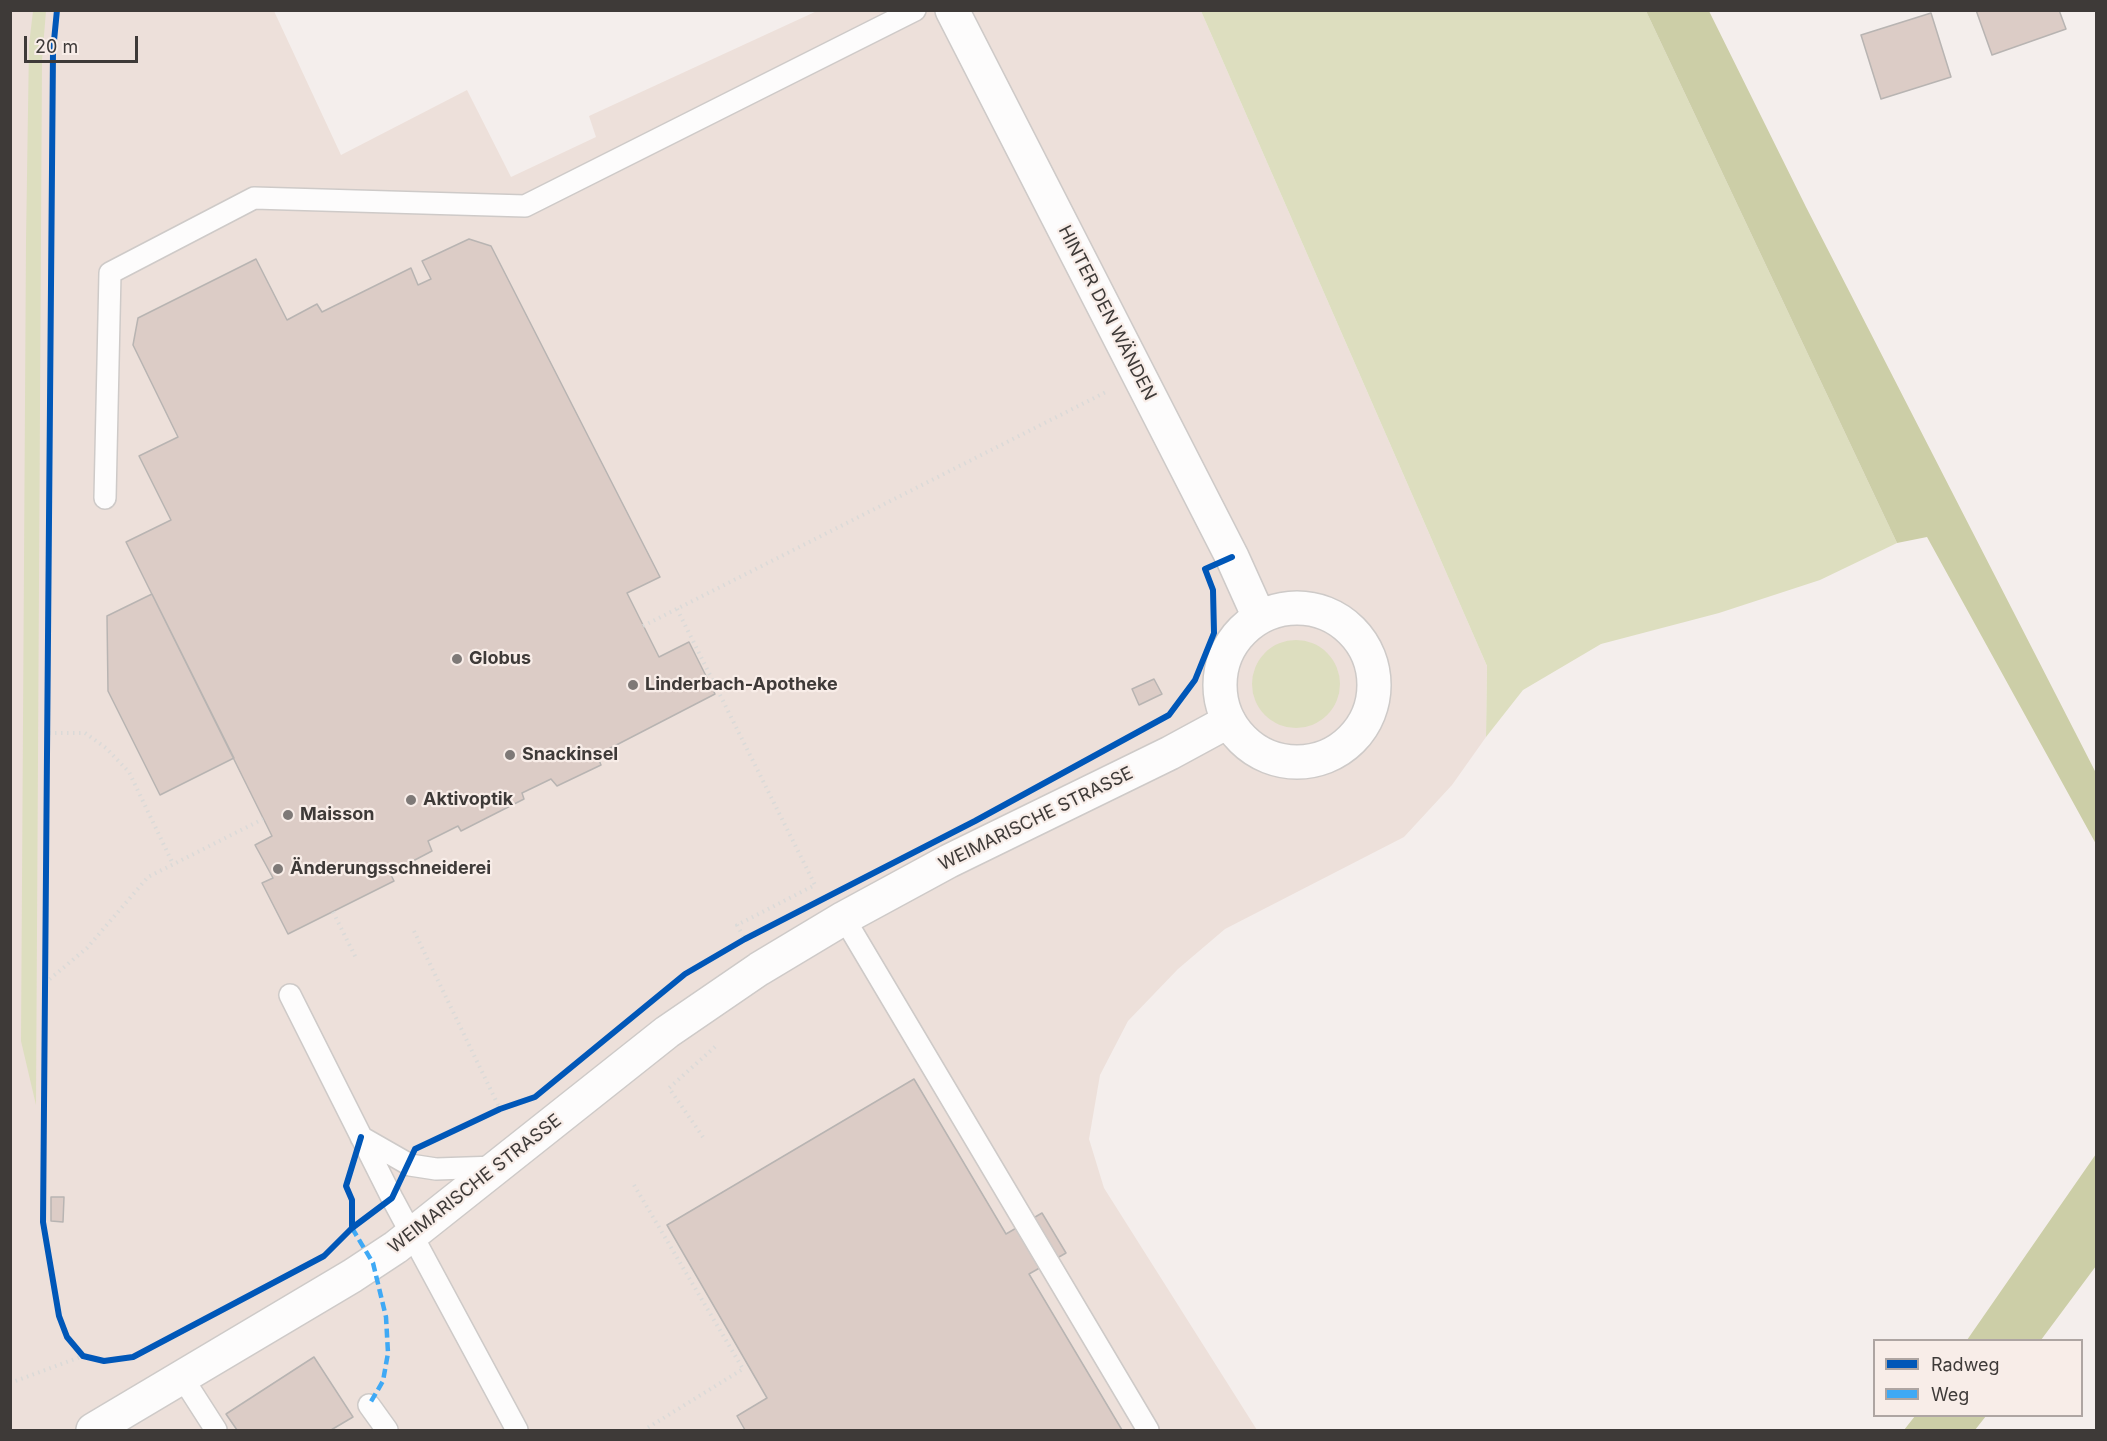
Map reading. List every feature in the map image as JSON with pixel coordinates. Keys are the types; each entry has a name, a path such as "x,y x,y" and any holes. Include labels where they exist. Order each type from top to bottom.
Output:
{"street":[{"name":"HINTER DEN WÄNDEN","path":"952,10 1232,556 1259,617"},
{"path":"1284,608 1310,608 1335,617 1355,633 1368,655 1374,681 1371,706 1360,729 1342,748 1310,760 1292,762 1267,756 1245,742 1229,721 1221,699 1220,675 1227,651 1241,632 1259,617 1284,608"},
{"name":"WEIMARISCHE STRASSE","path":"93,1431 352,1276 413,1234 705,1004 844,918 949,861 1170,753 1229,721"}],"lane":[{"path":"105,498 110,273 254,198 525,206 915,10"},
{"path":"844,918 896,1010 1148,1431"},
{"path":"290,995 361,1137 517,1431"},
{"path":"361,1137 410,1165 436,1169 499,1167"},
{"path":"182,1377 216,1431"},
{"path":"369,1405 383,1429"}],"path":[{"path":"643,626 1139,375"},
{"path":"677,609 815,885 737,925 745,939"},
{"path":"49,733 85,733 129,772 173,864"},
{"path":"45,983 87,948 147,877 263,819"},
{"path":"333,912 357,960"},
{"path":"414,931 500,1109"},
{"path":"735,945 755,934"},
{"path":"490,1114 509,1106"},
{"path":"634,1185 743,1369 644,1431"},
{"path":"10,1383 82,1356"}],"shaded area":[{"path":"10,11 274,11 341,155 467,90 511,177 596,137 589,116 817,11 1201,11 1487,666 1486,737 1452,785 1404,837 1225,929 1178,969 1128,1021 1100,1075 1089,1139 1104,1188 1257,1430 11,1430"}],"green space":[{"path":"33,11 46,11 42,60 36,1105 21,1041 26,241 29,45"},
{"path":"1201,11 1646,11 1897,543 1820,580 1719,613 1601,644 1523,690 1486,737 1487,666"},
{"path":"1646,11 1709,11 1806,207 2096,773 2096,844 1927,537 1897,543"},
{"path":"1287,640 1305,640 1321,647 1333,659 1340,675 1340,693 1333,709 1321,721 1305,728 1287,728 1271,721 1259,709 1252,693 1252,675 1259,659 1271,647"},
{"path":"2096,1154 2096,1266 2042,1339 1968,1339"},
{"path":"1914,1417 1985,1417 1975,1430 1904,1430"}],"building":[{"path":"1976,10 2059,10 2066,29 1992,55"},
{"path":"1931,13 1951,77 1881,99 1861,35"},
{"path":"469,239 491,246 660,577 627,593 659,657 689,642 715,694 597,755 601,765 557,786 551,779 522,793 524,799 461,831 458,826 428,841 432,851 390,873 394,881 288,934 262,883 273,878 255,845 272,836 126,542 171,520 139,456 178,437 133,345 138,318 256,259 287,320 317,304 322,312 411,268 418,285 431,279 422,261"},
{"path":"152,594 234,758 160,795 108,691 107,616"},
{"path":"1154,679 1162,694 1139,705 1132,689"},
{"path":"914,1079 1006,1234 1042,1213 1066,1253 1029,1274 1122,1430 745,1430 737,1416 767,1398 667,1225"},
{"path":"51,1197 64,1197 63,1222 51,1221"},
{"path":"314,1357 353,1417 331,1430 237,1430 226,1414"}],"marked path":[{"path":"352,1228 373,1263 386,1317 388,1353 383,1381 369,1405"}],"cycle path":[{"path":"57,10 53,51 43,1222 59,1316 67,1337 83,1356 104,1361 133,1357 324,1256 352,1228 392,1198 415,1149 500,1109 535,1097 685,974 745,939 975,821 1169,715 1195,680 1214,633 1213,590 1205,569 1232,557"},
{"path":"352,1228 352,1200 346,1186 361,1137"}],"place":[{"name":"Globus","path":"457,659"},
{"name":"Linderbach-Apotheke","path":"633,685"},
{"name":"Snackinsel","path":"510,755"},
{"name":"Aktivoptik","path":"411,800"},
{"name":"Maisson","path":"288,815"},
{"name":"Änderungsschneiderei","path":"278,869"}]}
